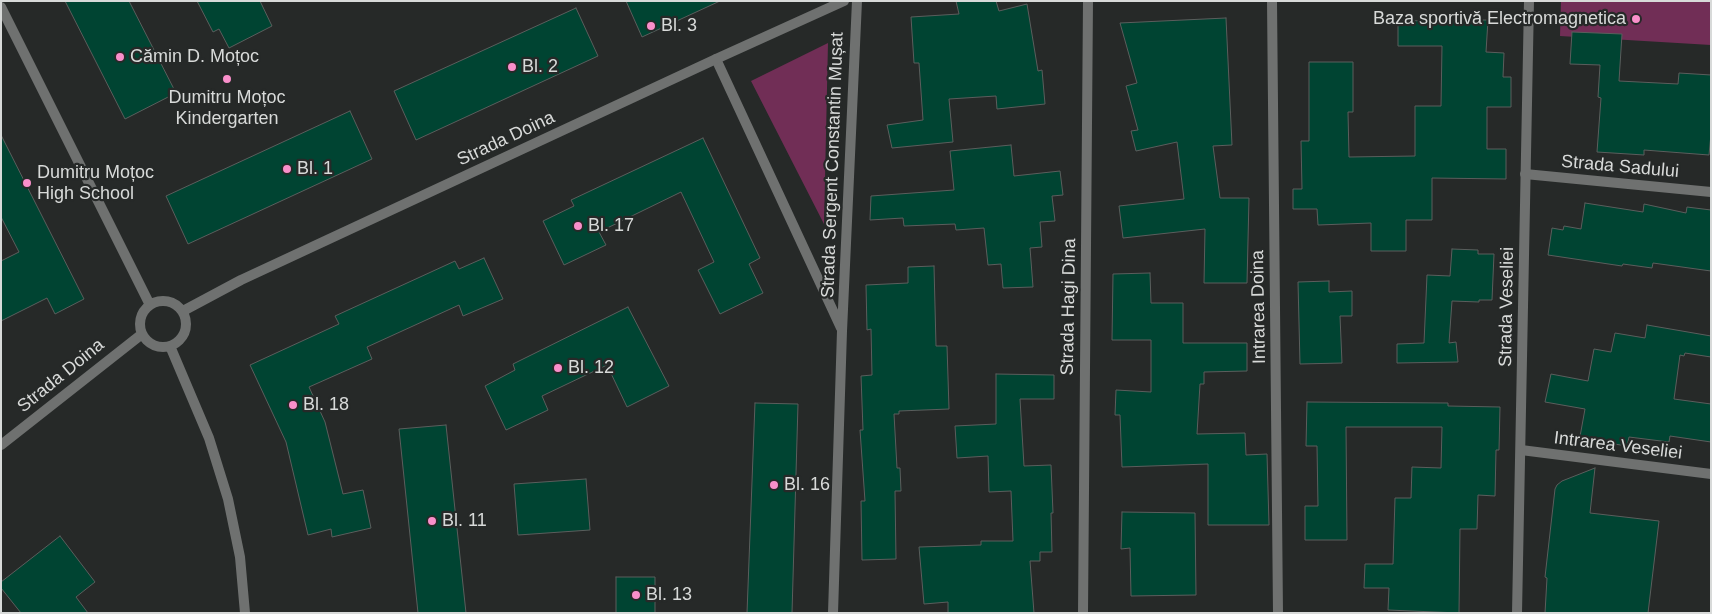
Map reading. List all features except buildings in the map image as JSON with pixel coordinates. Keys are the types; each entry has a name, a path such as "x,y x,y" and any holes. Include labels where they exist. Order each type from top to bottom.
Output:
{"street":[{"name":"Strada Doina","path":"183,311 241,280 844,1"},
{"name":"Strada Sergent Constantin Mușat","path":"833,613 842,331 856,1"},
{"name":"Strada Hagi Dina","path":"1083,613 1088,1"},
{"name":"Intrarea Doina","path":"1272,1 1278,613"},
{"name":"Strada Veseliei","path":"1517,613 1529,1"},
{"path":"1,7 150,305"},
{"name":"Strada Sergent Constantin Mușat","path":"716,59 842,331"},
{"name":"Strada Sadului","path":"1525,174 1711,192"},
{"path":"164,300 178,305 183,311 186,317 185,332 176,343 170,346 157,346 142,334 140,321 145,309 156,301 164,300"},
{"name":"Strada Doina","path":"1,445 142,334"},
{"path":"170,346 209,438 228,498 240,557 245,613"},
{"name":"Intrarea Veseliei","path":"1521,450 1711,474"}],"shaded area":[{"name":"Baza sportivă Electromagnetica","path":"1561,1 1711,1 1711,45 1560,36"},
{"path":"828,43 824,224 751,81"}],"place":[{"name":"Baza sportivă Electromagnetica","path":"1636,19"},
{"name":"Bl. 3","path":"651,26"},
{"name":"Cămin D. Moțoc","path":"120,57"},
{"name":"Bl. 2","path":"512,67"},
{"name":"Dumitru Moțoc Kindergarten","path":"227,79"},
{"name":"Bl. 1","path":"287,169"},
{"name":"Dumitru Moțoc High School","path":"27,183"},
{"name":"Bl. 17","path":"578,226"},
{"name":"Bl. 12","path":"558,368"},
{"name":"Bl. 18","path":"293,405"},
{"name":"Bl. 16","path":"774,485"},
{"name":"Bl. 11","path":"432,521"},
{"name":"Bl. 13","path":"636,595"}]}
